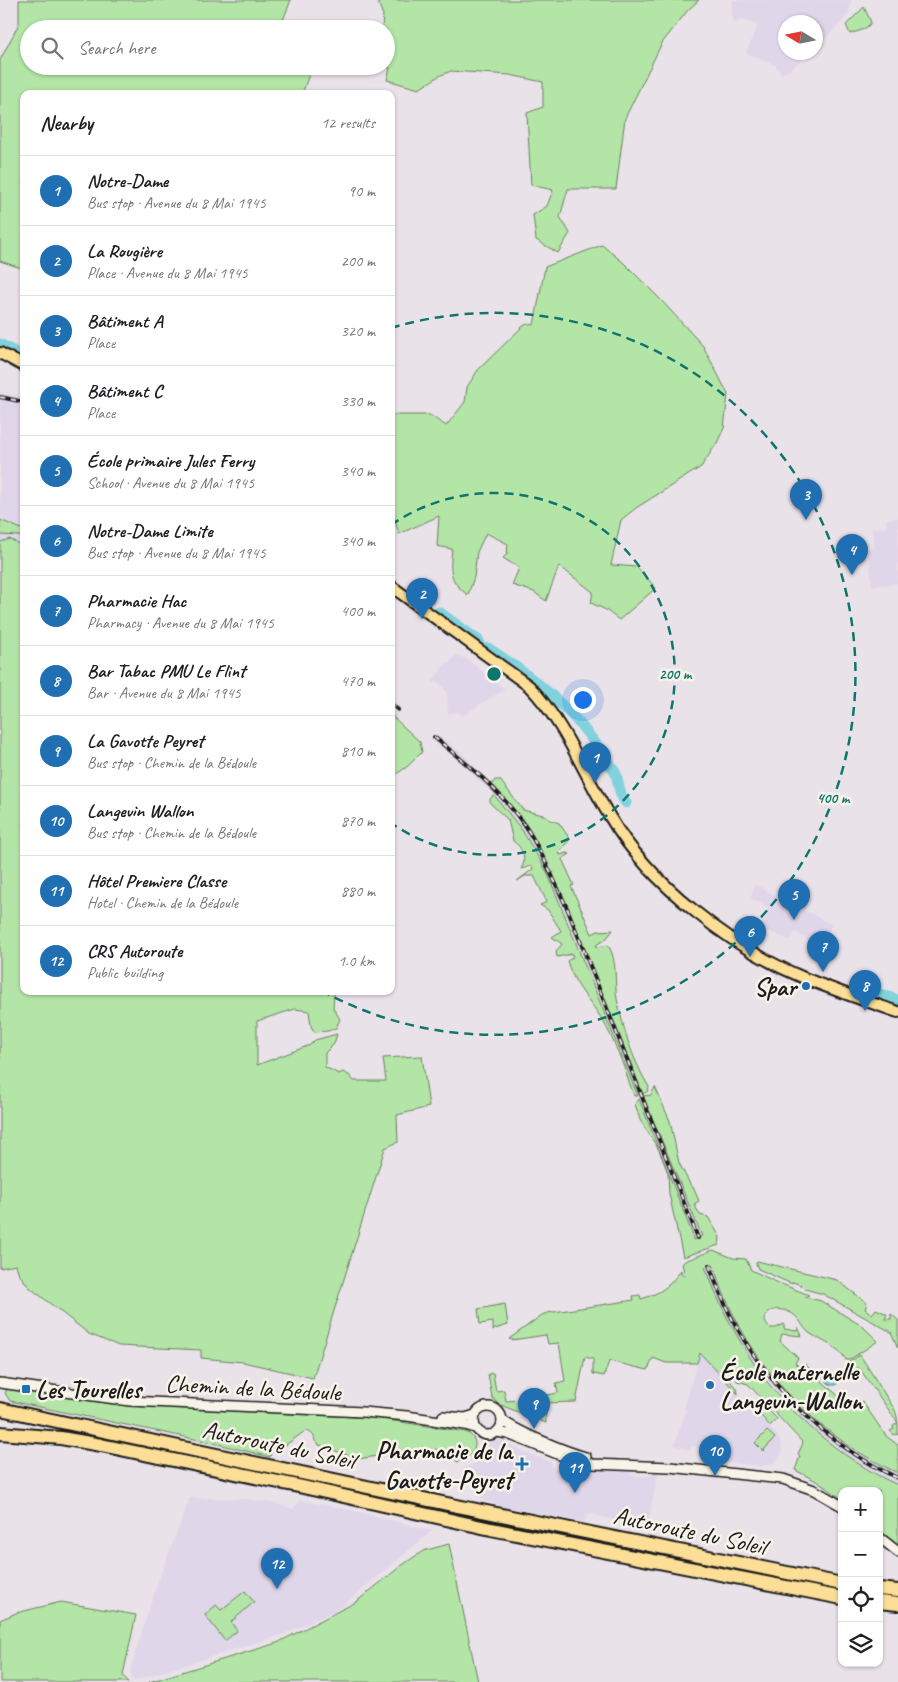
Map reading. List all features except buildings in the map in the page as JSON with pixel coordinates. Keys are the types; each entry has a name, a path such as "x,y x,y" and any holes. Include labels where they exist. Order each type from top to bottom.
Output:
{"highway":[{"name":"Autoroute du Soleil","path":"0,1408 838,1583"},
{"name":"Autoroute du Soleil","path":"0,1433 61,1438 101,1445 491,1529 838,1597"},
{"path":"883,1589 898,1591"},
{"path":"883,1602 898,1604"}],"main road":[{"path":"0,353 20,364"},
{"path":"395,589 529,686 538,695 553,714 610,818 623,837 658,878 700,915 739,944 800,977 898,1012"}],"street":[{"name":"Chemin de la Bédoule","path":"0,1378 129,1396 272,1402 363,1408 465,1418 474,1415"},
{"name":"Chemin de la Bédoule","path":"0,1383 130,1401 363,1412 407,1416 474,1428"},
{"path":"482,1408 492,1408 500,1414 502,1420 501,1427 494,1435 484,1436 474,1428 474,1415 482,1408"},
{"path":"502,1420 560,1448 613,1463"},
{"path":"498,1432 508,1434 573,1459 593,1464 613,1463 670,1467 783,1479 814,1490 838,1504"},
{"path":"883,1540 898,1552"}],"shaded area":[{"path":"733,0 851,0 849,13 823,40 823,15 778,15 778,60 801,60 790,70 781,74 774,65 746,53 758,25 743,20 733,23 731,9"},
{"path":"0,392 20,396 20,528 0,520"},
{"path":"898,518 898,583 872,586 868,549 874,548 872,528 887,527 886,519"},
{"path":"1,534 20,537 20,544 0,542"},
{"path":"456,655 467,659 505,689 461,717 458,712 448,714 447,692 440,684 432,682 445,664"},
{"path":"395,702 402,708 395,718"},
{"path":"436,734 462,753 492,784 519,816 552,869 643,1094 638,1096 566,914 540,860 522,830 494,795 455,758 431,740"},
{"path":"754,884 831,924 824,950 795,932 790,940 762,929 768,907 751,898"},
{"path":"643,1096 702,1236 693,1240 692,1233 639,1098"},
{"path":"713,1264 723,1290 753,1350 778,1383 804,1411 830,1433 898,1473 898,1485 854,1461 820,1435 797,1415 775,1390 750,1358 721,1305 704,1267"},
{"path":"700,1353 778,1436 782,1445 782,1451 774,1463 760,1466 726,1462 727,1457 692,1446 690,1450 674,1445 686,1411 684,1409"},
{"path":"503,1439 524,1452 551,1462 553,1469 628,1471 632,1475 642,1477 651,1476 654,1472 658,1472 647,1529 589,1513 584,1522 505,1507 485,1501 478,1495 461,1469 474,1464 489,1442"},
{"path":"190,1498 245,1499 274,1503 293,1509 300,1500 355,1511 432,1531 339,1609 282,1635 133,1681 130,1671 131,1667 157,1584"}],"green space":[{"path":"19,0 291,0 283,20 20,20 20,75 309,75 303,90 20,90 20,268 0,261 0,60 19,24"},
{"path":"377,0 699,0 688,10 662,43 625,118 616,189 568,189 560,217 570,233 558,253 536,240 533,215 547,206 553,190 531,185 527,113 543,107 543,82 510,75 451,71 439,76 419,89 387,80 388,75 395,75 395,20 383,20 383,15"},
{"path":"864,7 871,22 865,29 850,34 846,25"},
{"path":"602,245 625,264 661,300 703,346 728,394 724,428 717,443 701,467 636,508 621,520 611,565 637,567 656,588 619,620 606,610 591,603 593,592 559,566 546,601 534,592 512,585 519,568 503,558 507,554 508,544 486,533 477,552 474,577 468,595 457,585 452,575 452,549 437,546 439,516 399,534 395,520 395,415 430,415 446,426 465,402 467,387 478,370 522,327 527,324 534,325 545,267"},
{"path":"0,520 20,528 20,537 0,535"},
{"path":"10,539 20,545 20,995 334,995 333,1008 340,1019 336,1028 328,1031 314,1032 311,1026 309,1011 295,1009 257,1021 257,1065 310,1045 315,1040 337,1034 334,1044 325,1053 325,1067 339,1074 343,1072 354,1081 386,1081 383,1058 422,1056 429,1107 397,1115 398,1142 385,1148 313,1378 243,1362 201,1358 201,1350 119,1346 89,1334 29,1287 19,1274 16,1265 0,1268 0,542"},
{"path":"395,719 420,742 422,752 408,766 395,775"},
{"path":"495,780 500,780 523,810 547,816 548,819 559,823 570,839 559,852 560,855 570,854 562,859 574,885 571,886 592,934 598,931 613,930 606,939 596,945 597,947 608,945 613,957 617,999 629,1044 649,1087 648,1091 643,1094 562,893 539,848 510,805 492,784"},
{"path":"494,795 522,830 547,872 638,1096 634,1096 607,1028 570,971 567,961 573,957 572,954 557,957 556,951 562,944 552,937 561,931 548,910 540,905 547,902 534,876 525,876 517,881 533,869 532,866 521,869 524,861 523,854 513,841 508,820 490,803 490,799"},
{"path":"655,1087 670,1121 679,1163 699,1201 694,1204 700,1215 708,1217 720,1237 719,1245 683,1257 669,1194 668,1173 659,1150 640,1120 635,1104 639,1099 692,1233 693,1240 702,1236 643,1096 651,1095"},
{"path":"713,1250 733,1258 746,1259 751,1270 809,1295 805,1297 821,1301 862,1326 878,1341 849,1360 846,1360 834,1347 808,1332 798,1318 792,1314 784,1310 775,1310 770,1311 766,1315 765,1322 770,1328 776,1328 784,1324 784,1329 797,1331 798,1327 802,1336 782,1334 780,1341 798,1358 795,1363 801,1369 805,1364 811,1370 808,1376 814,1381 817,1377 852,1408 862,1401 886,1436 898,1445 898,1473 836,1437 808,1414 783,1388 761,1360 742,1330 726,1298 713,1264 705,1267 734,1331 749,1356 777,1394 814,1431 835,1447 877,1475 898,1485 898,1546 883,1533 883,1487 838,1487 838,1496 822,1484 795,1470 800,1456 798,1454 803,1443 748,1384 737,1381 735,1376 731,1377 730,1380 737,1388 738,1394 700,1353 697,1363 666,1363 653,1358 648,1370 609,1361 604,1376 593,1374 593,1359 585,1357 576,1402 545,1403 546,1423 498,1404 492,1397 488,1374 493,1373 496,1391 504,1390 506,1401 558,1393 556,1383 565,1381 559,1343 548,1344 546,1335 509,1339 542,1315 634,1300 633,1296 640,1295 641,1299 648,1297 664,1289 681,1270 682,1275 685,1275 682,1264"},
{"path":"757,1261 837,1280 867,1303 865,1309 872,1314 876,1309 887,1314 885,1319 891,1319 891,1314 898,1320 898,1348 891,1332 823,1294 805,1289 793,1282 792,1284 758,1269"},
{"path":"505,1304 508,1325 493,1331 493,1322 480,1324 478,1309"},
{"path":"860,1355 893,1407 898,1423 859,1368 850,1372 847,1363"},
{"path":"8,1388 174,1408 375,1418 466,1432 474,1440 475,1445 471,1454 457,1462 452,1454 444,1450 416,1450 358,1459 319,1445 312,1434 305,1431 283,1447 277,1445 272,1448 270,1457 214,1443 10,1401 5,1393"},
{"path":"762,1403 777,1419 770,1426 755,1409"},
{"path":"898,1423 898,1435 894,1435 890,1431"},
{"path":"767,1431 775,1438 763,1451 755,1443"},
{"path":"449,1544 478,1682 149,1682 277,1643 356,1602 423,1551"},
{"path":"245,1591 254,1602 231,1622 237,1631 225,1641 205,1615 216,1605 221,1610"},
{"path":"61,1602 136,1615 123,1675 128,1682 0,1682 0,1620 16,1613"}],"water":[{"path":"822,1370 838,1377 839,1380 836,1385 830,1385 821,1375"}],"waterway":[{"path":"0,344 20,355"},
{"path":"439,612 479,641"},
{"path":"488,648 553,696 580,724 615,772 626,803"},
{"path":"869,991 898,1000"}],"railway":[{"path":"0,397 20,401"},
{"path":"434,737 471,767 516,813 542,856 567,908 698,1238"},
{"path":"709,1265 737,1328 752,1352 786,1396 806,1416 850,1451 898,1478"}],"place":[{"name":"Bâtiment A","path":"806,520"},
{"name":"Bâtiment C","path":"852,575"},
{"name":"La Rougière","path":"422,619"},
{"name":"Notre-Dame","path":"595,783"},
{"name":"École primaire Jules Ferry","path":"794,920"},
{"name":"Notre-Dame Limite","path":"750,957"},
{"name":"Pharmacie Hac","path":"823,972"},
{"name":"Spar","path":"806,986"},
{"name":"Bar Tabac PMU Le Flint","path":"865,1011"},
{"name":"École maternelle Langevin-Wallon","path":"710,1385"},
{"name":"Les Tourelles","path":"26,1389"},
{"name":"La Gavotte Peyret","path":"534,1429"},
{"name":"Pharmacie de la Gavotte-Peyret","path":"522,1464"},
{"name":"Langevin Wallon","path":"715,1476"},
{"name":"Hôtel Premiere Classe","path":"575,1493"},
{"name":"CRS Autoroute","path":"277,1589"}]}
